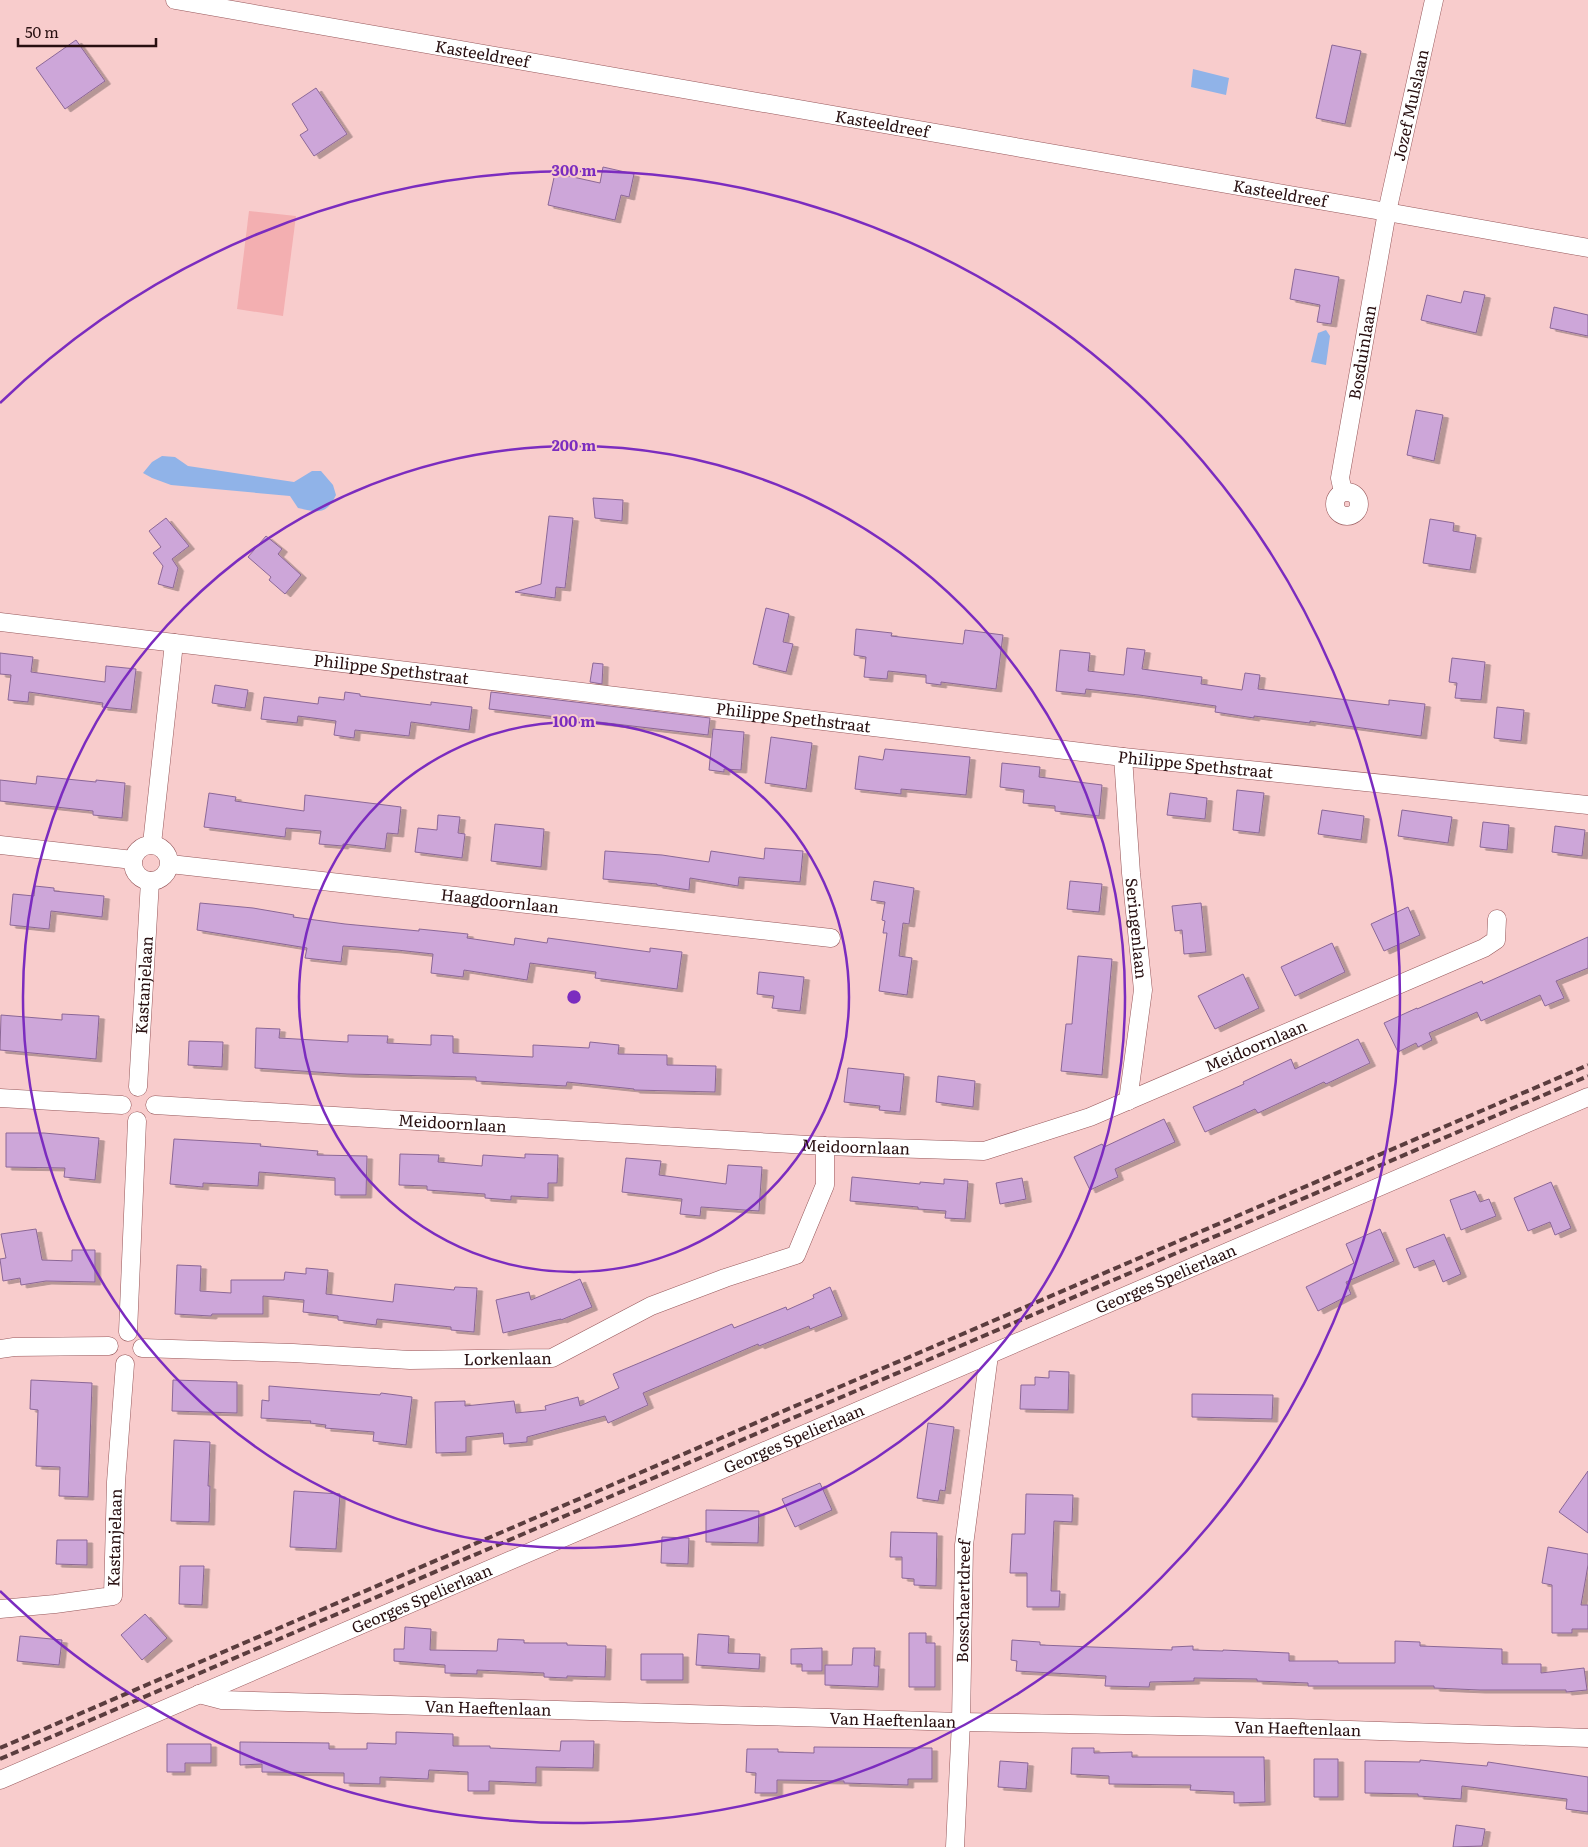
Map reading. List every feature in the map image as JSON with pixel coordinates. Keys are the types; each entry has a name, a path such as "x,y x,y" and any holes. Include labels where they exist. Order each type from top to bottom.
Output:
{"street":[{"name":"Kasteeldreef","path":"175,0 1588,248"},
{"name":"Jozef Mulslaan","path":"1387,212 1434,0"},
{"name":"Bosduinlaan","path":"1343,492 1340,478 1387,212"},
{"name":"Philippe Spethstraat","path":"0,622 1124,757 1588,805"},
{"path":"152,844 174,643"},
{"name":"Seringenlaan","path":"1124,757 1143,990 1128,1101"},
{"path":"152,844 166,852 170,864 164,877 150,882 138,876 133,860 139,849 152,844"},
{"path":"0,845 133,860"},
{"name":"Haagdoornlaan","path":"170,864 831,938"},
{"name":"Kastanjelaan","path":"138,1087 150,882"},
{"name":"Meidoornlaan","path":"155,1105 825,1146 984,1152 1090,1117 1484,948 1496,940 1497,919"},
{"path":"138,1087 150,1093 155,1105 149,1117 138,1121 126,1114 122,1105 126,1092 138,1087"},
{"name":"Georges Spelierlaan","path":"0,1780 1588,1097"},
{"path":"0,1098 122,1105"},
{"path":"128,1332 138,1121"},
{"name":"Lorkenlaan","path":"142,1348 294,1353 410,1360 552,1358 651,1306 725,1278 796,1255 825,1185 825,1146"},
{"path":"128,1332 138,1338 142,1348 136,1361 125,1364 114,1359 109,1346 116,1334 128,1332"},
{"path":"0,1349 14,1347 109,1346"},
{"name":"Bosschaertdreef","path":"955,1847 961,1722 964,1545 989,1355"},
{"name":"Kastanjelaan","path":"0,1609 114,1596 116,1482 125,1364"},
{"name":"Van Haeftenlaan","path":"199,1694 222,1700 961,1722 1292,1728 1588,1738"}],"shaded area":[{"path":"249,211 296,216 283,316 237,309"}],"water":[{"path":"1193,69 1229,78 1226,95 1191,87"},
{"path":"1326,330 1330,336 1326,365 1311,362 1318,333"},
{"path":"162,456 175,457 188,466 294,482 312,471 321,471 333,485 336,495 329,506 316,511 298,508 290,496 171,485 143,473 152,462"}],"building":[{"path":"76,40 105,81 65,109 36,68"},
{"path":"1332,45 1361,51 1345,124 1316,118"},
{"path":"316,88 347,134 314,156 300,135 308,130 292,104"},
{"path":"603,167 634,174 629,197 621,195 615,220 548,205 555,173 600,183"},
{"path":"1295,269 1339,277 1331,324 1317,322 1320,305 1290,299"},
{"path":"1464,291 1485,295 1476,333 1421,320 1427,295 1461,303"},
{"path":"1554,307 1588,315 1588,336 1550,328"},
{"path":"1416,410 1443,415 1434,461 1407,455"},
{"path":"593,498 623,500 622,521 595,518"},
{"path":"549,516 573,518 565,588 556,587 555,598 515,592 541,584"},
{"path":"166,518 189,546 172,559 178,568 173,588 158,584 163,566 153,553 161,547 149,531"},
{"path":"1430,519 1454,523 1453,531 1476,535 1470,570 1423,563"},
{"path":"266,536 282,549 278,554 301,575 285,594 269,580 271,577 248,557"},
{"path":"766,608 789,614 783,642 793,644 786,672 753,664"},
{"path":"856,629 892,633 891,636 963,644 965,630 1003,635 996,689 941,682 941,685 926,683 926,675 888,671 887,679 864,677 866,657 854,655"},
{"path":"1127,648 1145,650 1142,669 1202,677 1201,684 1242,690 1245,673 1260,675 1258,689 1389,705 1389,700 1425,704 1421,736 1310,721 1310,723 1254,716 1254,718 1215,712 1216,706 1139,695 1086,689 1085,694 1056,691 1060,650 1090,653 1088,671 1124,675"},
{"path":"0,653 33,657 31,672 105,682 106,666 136,669 131,710 102,707 103,703 29,692 28,702 8,700 11,675 0,674"},
{"path":"1452,658 1485,662 1481,700 1455,698 1457,683 1449,682"},
{"path":"593,663 603,664 602,684 590,682"},
{"path":"215,685 248,690 245,708 212,703"},
{"path":"345,692 360,694 360,696 431,705 431,702 472,707 469,730 411,722 409,736 355,730 354,738 334,735 336,721 298,716 297,723 261,719 264,697 318,704 319,697 344,700"},
{"path":"491,692 710,718 708,735 489,709"},
{"path":"1497,707 1524,710 1521,741 1494,738"},
{"path":"713,729 744,732 741,770 724,769 724,772 709,770"},
{"path":"771,737 812,743 806,789 765,783"},
{"path":"885,749 970,757 966,795 901,789 901,794 855,789 859,756 883,760"},
{"path":"1002,763 1040,767 1039,777 1102,785 1099,816 1055,811 1055,806 1023,803 1024,790 1000,787"},
{"path":"37,776 125,783 122,818 93,815 93,811 0,801 0,780 36,784"},
{"path":"1237,790 1264,793 1259,833 1233,830"},
{"path":"209,793 236,797 235,801 304,811 305,795 401,807 398,834 387,833 385,849 343,844 343,846 319,844 321,831 286,828 285,837 204,827"},
{"path":"1170,793 1207,798 1205,819 1167,815"},
{"path":"1322,810 1364,816 1361,840 1318,834"},
{"path":"1402,810 1452,817 1448,843 1398,836"},
{"path":"438,815 460,817 458,833 465,834 462,858 415,852 418,828 437,830"},
{"path":"1483,822 1509,825 1507,850 1480,847"},
{"path":"495,824 544,829 541,867 491,861"},
{"path":"1555,826 1585,830 1582,856 1552,852"},
{"path":"765,848 803,851 800,882 739,877 738,886 690,878 689,890 657,884 603,879 605,851 662,855 709,862 711,851 764,859"},
{"path":"874,881 914,888 909,924 903,923 899,956 912,958 907,995 879,991 887,933 883,933 885,921 882,920 885,902 871,900"},
{"path":"1070,881 1102,884 1099,912 1067,909"},
{"path":"35,886 54,888 54,891 104,896 102,917 51,911 49,929 10,925 13,894 34,896"},
{"path":"200,903 253,908 294,915 293,917 345,924 468,934 467,938 514,945 515,938 547,943 548,938 650,952 650,948 682,952 677,989 595,978 596,972 530,963 527,980 464,970 463,977 431,973 433,954 397,950 343,946 341,962 305,958 307,948 197,930"},
{"path":"1201,903 1206,952 1184,954 1182,930 1175,931 1172,906"},
{"path":"1408,907 1420,935 1384,951 1371,924"},
{"path":"1588,937 1588,968 1556,981 1564,998 1545,1006 1540,995 1481,1021 1477,1012 1429,1033 1432,1040 1418,1047 1416,1043 1398,1052 1384,1023 1482,981 1483,984"},
{"path":"1332,943 1345,972 1295,996 1281,967"},
{"path":"1078,956 1112,959 1102,1075 1061,1071 1066,1024 1072,1024"},
{"path":"759,972 804,977 800,1011 772,1008 774,996 757,994"},
{"path":"1243,974 1259,1008 1215,1029 1198,996"},
{"path":"62,1014 99,1016 96,1059 0,1050 1,1015 62,1020"},
{"path":"256,1028 280,1029 279,1038 348,1042 348,1035 388,1036 387,1043 431,1045 431,1035 453,1036 453,1053 533,1057 533,1045 589,1048 590,1042 619,1045 618,1054 667,1055 667,1065 716,1066 715,1092 634,1090 567,1082 566,1086 476,1081 476,1077 347,1074 255,1068"},
{"path":"1358,1039 1370,1063 1258,1113 1255,1109 1205,1132 1193,1107 1244,1084 1243,1082 1291,1059 1295,1069"},
{"path":"189,1041 223,1042 222,1067 188,1065"},
{"path":"848,1068 904,1074 900,1112 879,1110 880,1106 844,1102"},
{"path":"938,1076 975,1081 973,1107 936,1102"},
{"path":"1164,1119 1175,1142 1115,1169 1118,1177 1090,1190 1074,1157 1102,1144 1104,1147"},
{"path":"6,1133 44,1133 99,1138 95,1180 64,1177 65,1168 6,1167"},
{"path":"174,1139 261,1144 260,1146 318,1151 317,1155 367,1156 366,1195 335,1195 335,1178 259,1172 258,1186 203,1183 203,1187 170,1184"},
{"path":"400,1154 439,1155 438,1162 482,1166 483,1155 525,1158 525,1154 558,1155 557,1183 548,1183 548,1198 511,1196 511,1200 485,1198 485,1194 427,1190 427,1186 399,1185"},
{"path":"626,1158 661,1161 659,1175 726,1184 728,1165 762,1167 759,1211 701,1207 700,1216 680,1214 682,1199 622,1192"},
{"path":"852,1177 920,1184 920,1182 944,1184 944,1179 968,1181 965,1219 945,1218 946,1211 850,1201"},
{"path":"1022,1178 1026,1199 1000,1204 996,1183"},
{"path":"1551,1182 1571,1228 1555,1235 1550,1222 1528,1231 1514,1198"},
{"path":"1475,1191 1480,1202 1489,1199 1496,1216 1461,1230 1450,1200"},
{"path":"36,1229 42,1260 72,1261 72,1250 95,1250 95,1282 46,1281 21,1285 20,1278 3,1281 0,1259 6,1258 1,1234"},
{"path":"1380,1229 1394,1261 1346,1282 1351,1294 1318,1311 1306,1287 1354,1263 1346,1244"},
{"path":"1444,1234 1461,1274 1443,1282 1434,1260 1414,1268 1406,1249"},
{"path":"177,1265 201,1266 200,1291 231,1293 231,1280 284,1280 285,1272 306,1274 306,1268 328,1270 326,1294 393,1302 395,1284 454,1290 455,1287 477,1288 474,1332 451,1330 451,1327 377,1319 376,1325 338,1320 338,1316 303,1312 304,1300 263,1296 263,1314 212,1314 211,1316 175,1314"},
{"path":"580,1279 592,1307 561,1320 503,1333 496,1300 529,1292 531,1300"},
{"path":"830,1287 842,1316 810,1329 809,1326 759,1346 758,1344 643,1393 648,1405 608,1423 605,1416 527,1437 527,1442 504,1444 503,1433 466,1437 466,1452 436,1453 435,1402 465,1401 465,1406 514,1401 516,1413 546,1410 545,1406 578,1397 580,1406 619,1388 613,1374 732,1324 734,1328 786,1307 787,1310 814,1298 813,1295"},
{"path":"1049,1371 1069,1372 1068,1410 1020,1409 1021,1385 1035,1385 1035,1377 1049,1378"},
{"path":"31,1380 92,1383 88,1497 59,1496 60,1467 36,1466 38,1410 30,1409"},
{"path":"173,1380 237,1382 237,1413 172,1411"},
{"path":"269,1386 380,1395 381,1393 412,1397 406,1445 373,1441 374,1432 325,1428 326,1425 310,1423 311,1421 261,1418 262,1400 269,1401"},
{"path":"1192,1394 1273,1395 1272,1419 1192,1417"},
{"path":"928,1423 954,1427 945,1491 940,1490 938,1501 917,1498"},
{"path":"174,1440 210,1442 209,1522 171,1521"},
{"path":"1588,1471 1588,1533 1559,1512"},
{"path":"820,1483 832,1510 795,1527 782,1499"},
{"path":"294,1491 340,1494 336,1549 290,1547"},
{"path":"1026,1494 1073,1495 1072,1522 1054,1521 1051,1591 1060,1591 1059,1607 1027,1607 1027,1573 1010,1573 1012,1534 1025,1534"},
{"path":"706,1510 759,1511 758,1543 706,1542"},
{"path":"891,1532 937,1533 936,1586 914,1585 914,1579 902,1578 902,1557 890,1557"},
{"path":"662,1537 689,1538 688,1564 661,1563"},
{"path":"57,1540 87,1540 87,1565 56,1564"},
{"path":"1548,1547 1588,1554 1581,1605 1588,1605 1588,1629 1572,1629 1572,1633 1552,1633 1552,1585 1542,1583"},
{"path":"180,1566 204,1566 202,1605 179,1604"},
{"path":"145,1614 167,1638 142,1660 121,1635"},
{"path":"405,1627 431,1629 430,1650 497,1651 498,1639 524,1640 524,1643 567,1643 567,1645 606,1646 605,1677 544,1677 544,1673 477,1670 477,1674 445,1673 445,1665 394,1661 394,1649 404,1649"},
{"path":"909,1633 926,1633 926,1643 935,1643 935,1687 909,1687"},
{"path":"698,1634 729,1636 728,1653 760,1654 759,1669 696,1665"},
{"path":"20,1636 62,1640 59,1665 17,1661"},
{"path":"1012,1640 1040,1642 1040,1645 1172,1650 1172,1647 1193,1646 1193,1650 1289,1653 1289,1661 1338,1661 1338,1663 1395,1663 1395,1641 1420,1642 1420,1646 1502,1649 1502,1664 1541,1664 1541,1673 1584,1668 1587,1690 1566,1692 1566,1690 1434,1688 1434,1686 1308,1686 1308,1683 1257,1681 1257,1679 1194,1678 1194,1681 1150,1682 1149,1687 1105,1686 1106,1676 1016,1671 1017,1661 1011,1660"},
{"path":"822,1648 822,1671 802,1671 802,1664 791,1664 791,1649"},
{"path":"853,1648 875,1648 874,1666 879,1666 878,1687 825,1685 825,1665 852,1665"},
{"path":"641,1654 683,1654 683,1680 641,1680"},
{"path":"396,1732 453,1734 453,1746 490,1746 490,1748 560,1751 561,1741 594,1741 593,1768 536,1767 536,1783 489,1781 489,1791 468,1791 468,1772 429,1770 428,1779 380,1777 380,1784 344,1783 344,1773 262,1772 262,1764 240,1765 240,1742 329,1743 329,1749 367,1749 367,1743 396,1744"},
{"path":"167,1744 211,1744 211,1763 185,1763 185,1772 167,1772"},
{"path":"814,1747 932,1748 932,1779 908,1779 908,1785 844,1783 844,1781 777,1780 777,1793 755,1793 756,1773 746,1772 747,1749 778,1749 778,1752 814,1753"},
{"path":"1072,1748 1094,1748 1094,1753 1132,1752 1132,1757 1264,1757 1265,1802 1234,1803 1234,1792 1190,1790 1191,1785 1109,1784 1109,1776 1071,1774"},
{"path":"1314,1759 1338,1759 1338,1797 1314,1797"},
{"path":"1420,1760 1487,1766 1488,1762 1588,1777 1588,1812 1566,1809 1567,1799 1462,1786 1461,1799 1418,1796 1418,1794 1365,1793 1365,1761 1420,1762"},
{"path":"1000,1761 1028,1763 1026,1789 998,1787"},
{"path":"1456,1825 1485,1829 1482,1846 1453,1847"}],"railway":[{"path":"0,1748 1588,1065"},
{"path":"0,1759 1588,1076"}]}
